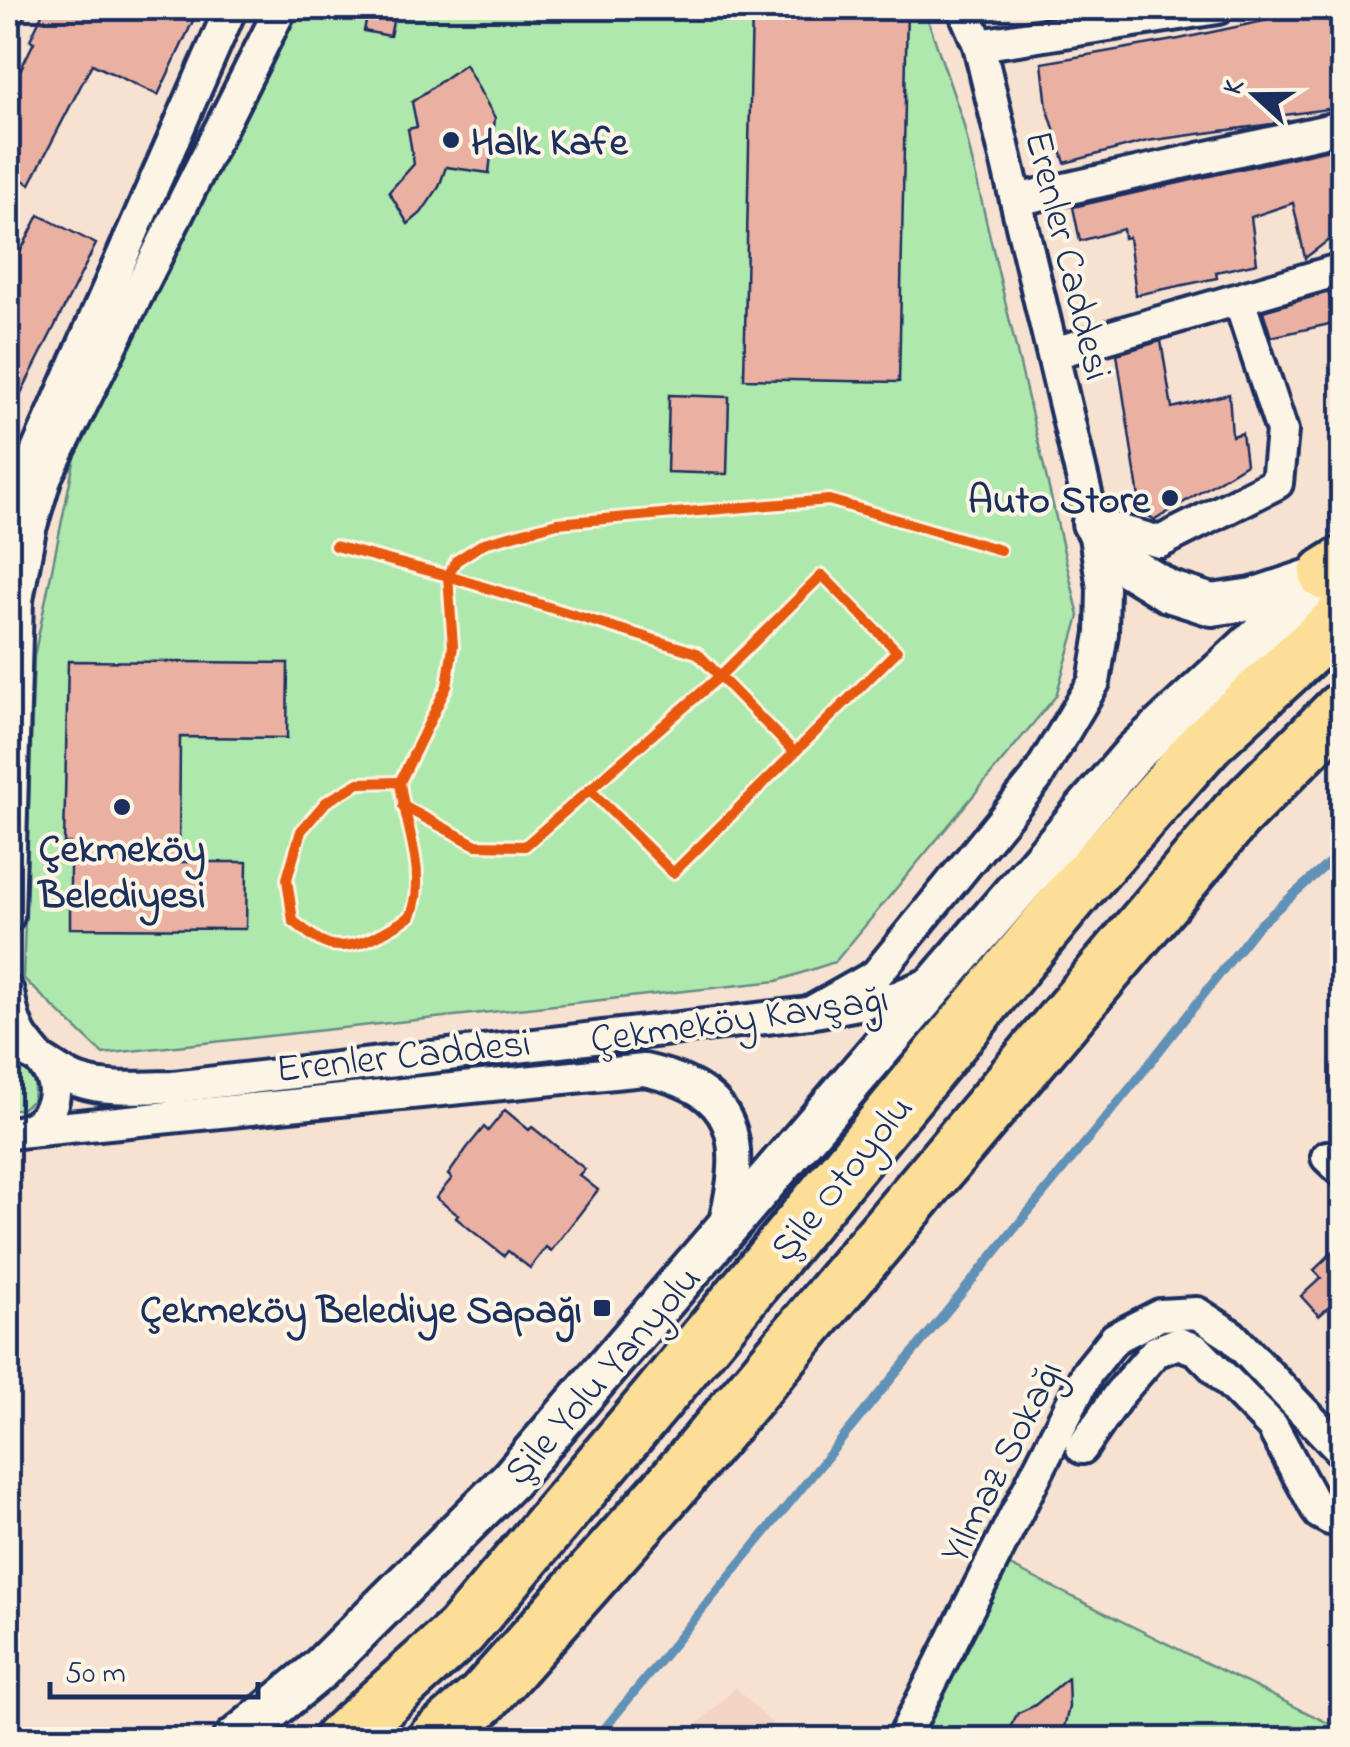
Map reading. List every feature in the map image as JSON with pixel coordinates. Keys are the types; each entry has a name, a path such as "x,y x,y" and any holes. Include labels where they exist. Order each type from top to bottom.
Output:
{"highway":[{"name":"Şile Otoyolu","path":"340,1740 460,1632 1338,579"},
{"name":"Şile Otoyolu","path":"434,1740 483,1698 673,1484 1256,796 1342,709"},
{"path":"1256,796 1342,736"}],"main road":[{"path":"1093,523 1122,562 1168,591 1212,605 1338,579"},
{"name":"Çekmeköy Kavşağı","path":"939,979 1136,752 1338,579"},
{"name":"Şile Yolu Yanyolu","path":"234,1740 319,1670 510,1480 939,979"}],"street":[{"path":"8,517 231,8"},
{"path":"8,916 17,600 30,529 46,476 281,8"},
{"name":"Erenler Caddesi","path":"809,1013 876,975 1036,780 1094,682 1102,633 1102,588 1093,523 978,44 963,8"},
{"path":"978,44 1218,8"},
{"path":"1016,200 1342,127"},
{"path":"1054,353 1342,270"},
{"path":"1093,523 1160,542 1277,483 1282,430 1239,300"},
{"name":"Çekmeköy Kavşağı","path":"8,1049 31,1053 78,1080 109,1087 173,1086 809,1013 897,997 939,979"},
{"path":"8,992 15,1023 54,1086 48,1112 39,1123 10,1133"},
{"name":"Erenler Caddesi","path":"10,1133 644,1070 678,1077 712,1100 731,1126 736,1176 722,1234"},
{"name":"Yılmaz Sokağı","path":"902,1740 1087,1374 1115,1338 1160,1315 1197,1313 1232,1336 1342,1452"},
{"path":"1082,1448 1118,1394 1154,1352 1178,1344 1197,1350 1272,1426 1319,1513 1342,1520"}],"shaded area":[{"path":"736,1688 788,1739 681,1739"}],"green space":[{"path":"296,8 924,8 963,122 1079,616 1056,696 835,962 777,981 103,1054 23,978 34,657 76,452"},
{"path":"8,1065 25,1067 35,1078 33,1100 21,1109 8,1109"},
{"path":"1006,1564 1332,1725 1323,1740 918,1740"}],"building":[{"path":"45,8 199,8 158,95 92,64 30,184 8,172 8,95 34,42 30,40"},
{"path":"369,8 396,8 390,36 364,31"},
{"path":"752,8 907,8 899,382 744,379"},
{"path":"1334,8 1342,107 1277,116 1278,122 1272,124 1147,141 1065,163 1047,107 1042,63"},
{"name":"Halk Kafe","path":"465,64 495,118 489,173 446,167 439,187 408,224 389,192 414,164 408,129 417,127 412,102"},
{"path":"1338,147 1342,230 1305,258 1293,203 1251,217 1257,263 1216,272 1217,278 1136,295 1129,237 1124,238 1123,229 1080,241 1073,207"},
{"path":"39,215 96,244 8,419 8,276"},
{"path":"1329,292 1334,323 1271,337 1263,311"},
{"path":"1161,341 1172,408 1229,394 1232,436 1242,433 1246,464 1155,520 1141,511 1117,354"},
{"path":"669,395 729,397 727,474 667,472"},
{"name":"Çekmeköy Belediyesi","path":"68,661 288,663 287,738 180,737 179,862 247,862 246,929 70,928 70,843 64,843"},
{"path":"505,1110 585,1169 579,1175 598,1190 551,1251 546,1247 530,1268 508,1251 504,1256 436,1198 452,1178 448,1175 467,1148"},
{"path":"1342,1243 1342,1320 1330,1306 1319,1316 1301,1296 1321,1278 1314,1270"},
{"path":"1068,1678 1069,1707 1061,1740 1003,1740 1018,1713 1034,1706"}],"waterway":[{"path":"595,1740 1135,1082 1256,928 1342,851"}],"cycle path":[{"path":"400,782 447,686 453,646 448,576 456,561 484,543 557,523 829,500 1000,550"},
{"path":"335,546 448,576 697,653 795,753"},
{"path":"403,806 476,845 525,846 720,676 822,575 897,651 673,873 591,791"},
{"path":"400,782 416,867 416,900 411,916 360,943 338,946 323,942 293,921 287,879 301,831 326,802 359,783 400,782"}],"place":[{"name":"Halk Kafe","path":"451,140"},
{"name":"Auto Store","path":"1170,498"},
{"name":"Çekmeköy Belediyesi","path":"122,807"},
{"name":"Çekmeköy Belediye Sapağı","path":"602,1308"}]}
